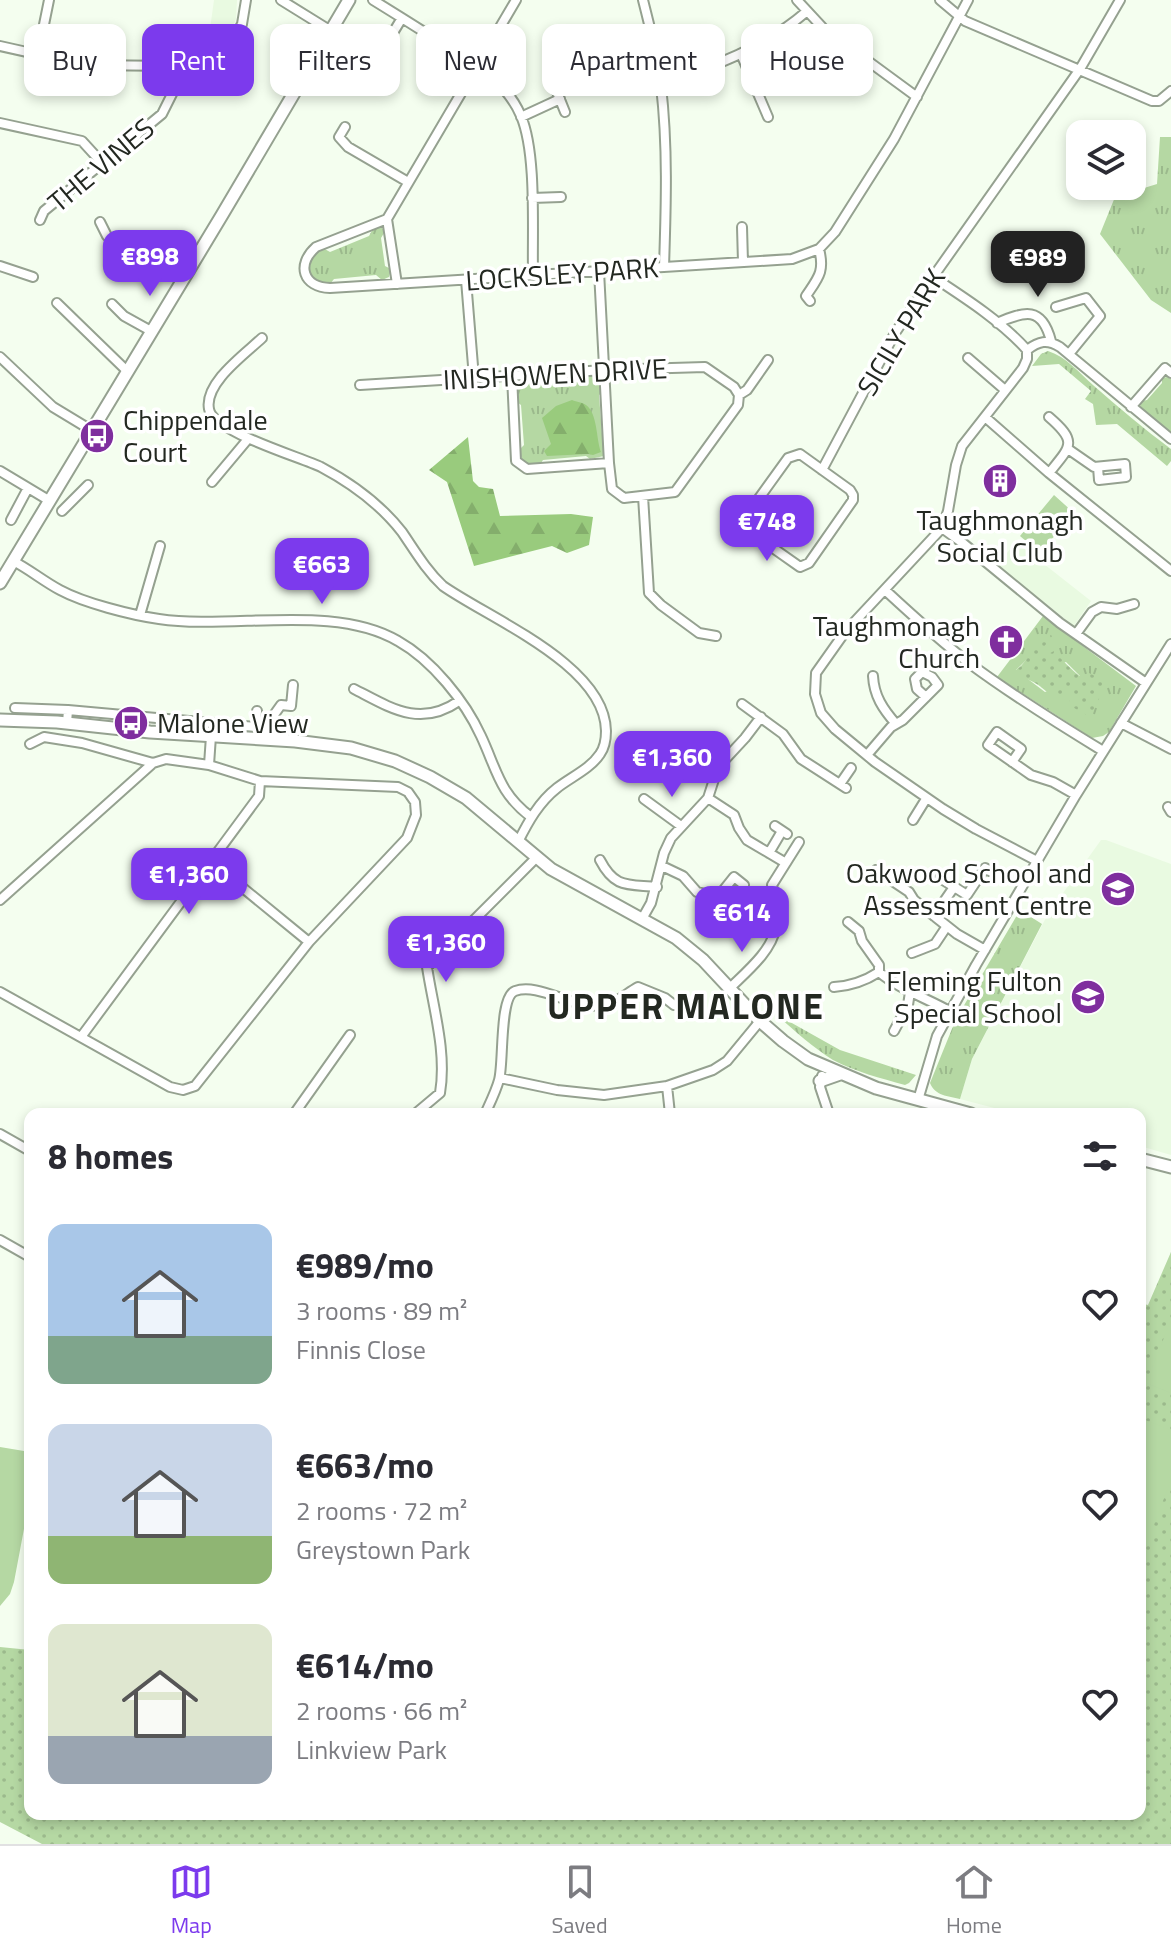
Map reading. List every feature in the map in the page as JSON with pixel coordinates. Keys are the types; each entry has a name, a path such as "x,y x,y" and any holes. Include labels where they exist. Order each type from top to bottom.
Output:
{"main road":[{"path":"335,24 349,0"},
{"path":"0,583 292,96"},
{"path":"0,720 295,741 351,748 395,761 466,798 536,858 573,882 691,948 760,1021 808,1059 876,1088 948,1108"},
{"path":"820,1081 840,1074"},
{"path":"1146,1161 1171,1167"}],"street":[{"path":"44,24 49,0"},
{"path":"242,24 246,0"},
{"path":"281,0 320,24"},
{"path":"373,0 416,27"},
{"path":"502,24 516,0"},
{"path":"643,0 648,24"},
{"path":"797,0 806,12 845,46 917,97"},
{"path":"940,0 959,17 1152,101 1159,101 1171,91"},
{"path":"810,301 806,296 822,273 819,249 835,232 894,139 968,0"},
{"name":"SICILY PARK","path":"822,470 895,333 1080,69 1120,0"},
{"path":"790,24 806,12"},
{"path":"398,24 402,18"},
{"path":"0,46 24,51"},
{"path":"725,60 741,54"},
{"name":"THE VINES","path":"40,220 44,211 162,114 171,96"},
{"path":"397,284 387,219 459,96"},
{"path":"507,96 521,117 529,148 533,275"},
{"path":"559,96 565,112"},
{"path":"662,96 667,180 664,267"},
{"path":"759,96 768,117"},
{"path":"521,117 560,99"},
{"path":"0,123 82,141 103,164"},
{"path":"345,127 339,137 348,147 408,182"},
{"path":"532,198 561,197"},
{"name":"LOCKSLEY PARK","path":"387,219 316,247 304,261 307,278 314,286 330,288 792,259 819,249"},
{"path":"100,222 107,236 122,241 182,280"},
{"path":"742,227 743,262"},
{"path":"0,266 33,277"},
{"path":"599,271 609,463 612,489 624,498 675,492 738,405 739,395 747,390 768,360"},
{"path":"933,277 997,323 1027,350 1027,359 962,446 942,528 845,632 816,673 815,694 821,713 867,755 926,799 1037,861"},
{"path":"466,280 474,378"},
{"path":"1056,307 1086,298 1100,316 1069,354"},
{"path":"57,303 127,371"},
{"path":"112,304 133,323 151,331"},
{"path":"997,323 1024,313 1037,316 1048,329 1051,341 1171,439"},
{"path":"262,338 214,386 209,402 214,419 248,439 318,466 373,502 400,531 431,575 443,586 558,657 593,695 603,714 606,725 604,748 591,764 544,799 518,842"},
{"path":"1027,350 1038,343 1051,341"},
{"path":"0,357 53,407 91,430"},
{"path":"968,358 1005,390"},
{"name":"INISHOWEN DRIVE","path":"360,385 705,367 734,387 739,395"},
{"path":"1131,407 1165,368 1171,373"},
{"path":"512,376 516,461 527,469 609,463"},
{"path":"985,417 1171,571"},
{"path":"1049,417 1064,430 1068,449 1049,473"},
{"path":"212,482 248,439"},
{"path":"1068,449 1098,467"},
{"path":"800,454 822,470 850,490 853,500 809,563 800,567 746,529 744,519 788,458 800,454"},
{"path":"0,471 28,488 72,501"},
{"path":"62,511 88,485"},
{"path":"11,520 28,488"},
{"path":"643,496 649,593 699,633 716,636"},
{"path":"942,528 1076,634 1146,683"},
{"path":"140,615 160,546"},
{"path":"13,561 62,591 140,615 184,621 327,622 366,627 398,641 422,657 459,701 482,737 500,784 531,817"},
{"path":"885,590 980,671 1041,714 1103,751"},
{"path":"1076,634 1092,612 1101,607 1117,609 1134,604"},
{"path":"918,1100 937,1036 1076,795 1171,644"},
{"path":"873,676 873,688 880,704 896,724"},
{"path":"267,739 273,715 281,705 291,706 293,685"},
{"path":"354,689 403,713 434,713 459,701"},
{"path":"867,755 891,727 903,720 926,697"},
{"path":"742,704 783,734 801,759 843,786 851,768"},
{"path":"15,708 256,727 257,711"},
{"path":"67,723 68,710"},
{"path":"642,919 657,887 664,853 671,838 708,798 718,767 761,717"},
{"path":"1121,723 1171,749"},
{"path":"209,765 211,736"},
{"path":"30,744 44,737 82,743 153,763"},
{"path":"689,744 718,767"},
{"path":"0,900 153,763 166,759 209,765 260,781 398,787 408,792 415,802 416,815 407,838 309,942 195,1086 183,1090 170,1087 0,992"},
{"path":"794,769 801,759"},
{"path":"1012,762 1031,775 1053,782 1076,795"},
{"path":"81,1037 259,796 260,781"},
{"path":"708,798 734,815 747,840 786,863"},
{"path":"649,799 681,826"},
{"path":"913,820 926,799"},
{"path":"769,853 781,830"},
{"path":"774,895 772,885 799,842"},
{"path":"422,1108 440,1093 442,1078 427,967 536,858"},
{"path":"600,860 619,883 657,887"},
{"path":"210,861 309,942"},
{"path":"662,866 683,876 697,892 711,895 722,892 734,877 744,885"},
{"path":"940,878 967,895 985,868 990,871"},
{"path":"876,870 909,892 914,900 947,926 985,950"},
{"path":"934,916 954,887"},
{"path":"848,922 859,931 862,941 879,965 879,972"},
{"path":"912,953 935,944 947,926"},
{"path":"729,989 774,938 775,929"},
{"path":"879,972 910,992 951,1012"},
{"path":"834,987 860,982 879,972"},
{"path":"488,1108 500,1078 508,997 517,991 540,991 579,1005 596,1006 614,1002 638,987 674,1005"},
{"path":"894,1031 908,1005 910,992"},
{"path":"500,1078 557,1090 604,1095 667,1086 713,1070 727,1061 760,1021"},
{"path":"298,1108 350,1035"},
{"path":"825,1068 820,1081 827,1108"},
{"path":"667,1086 669,1108"},
{"path":"1,1136 24,1148"},
{"path":"0,1240 24,1254"}],"shaded area":[{"path":"214,0 237,0 234,24 211,24"},
{"path":"1016,542 1091,601 1074,626 997,565"},
{"name":"Fleming Fulton Special School","path":"1101,840 1171,864 1171,1155 1146,1148 1146,1108 994,1108 960,1099 972,1059 1048,914"}],"green space":[{"path":"1160,137 1171,137 1171,313 1151,300 1100,234 1114,200 1146,200 1146,187 1157,184"},
{"path":"380,226 384,230 381,238 385,266 391,269 389,277 382,280 376,275 334,279 330,284 315,280 311,275 309,264 323,248 330,252 369,236 374,227"},
{"path":"1048,351 1067,361 1171,449 1171,461 1167,466 1117,424 1096,425 1093,404 1085,399 1091,391 1059,364 1032,366 1041,354"},
{"path":"595,375 601,382 602,393 599,395 602,434 605,437 604,456 543,460 532,464 523,461 520,449 524,445 521,405 517,402 519,382 533,379 536,382 562,381 565,377"},
{"path":"1162,378 1171,379 1171,434 1140,406 1162,383"},
{"path":"572,400 590,409 601,452 593,455 547,456 544,451 551,444 542,418 556,406"},
{"path":"468,437 473,481 479,487 493,489 500,516 571,514 593,517 589,545 567,553 552,546 474,566 447,482 429,470"},
{"path":"1054,495 1074,513 1040,553 1020,536"},
{"path":"1043,616 1136,686 1109,732 1092,738 997,677","holes":["1051,636 1026,670 1032,675 1066,662 1080,676 1045,692 1016,670"]},
{"path":"1048,633 1052,636 1027,670 1032,674 1040,660 1054,651 1080,676 1089,673 1107,682 1090,717 1069,705 1071,695 1056,696 1035,683 1016,677 1016,670"},
{"path":"1020,910 1042,924 972,1059 960,1099 942,1095 930,1083 956,1019"},
{"path":"774,1013 840,1050 916,1075 905,1085 842,1064"},
{"path":"1171,1252 1171,1844 42,1844 0,1822 0,1647 24,1649 24,1820 1146,1820 1148,1305"},
{"path":"1171,1320 1171,1393 1146,1383"},
{"path":"1146,1420 1171,1430 1171,1480 1146,1546"},
{"path":"0,1447 24,1451 24,1529 14,1582 10,1594 0,1606"}],"place":[{"name":"Chippendale Court","path":"97,436"},
{"name":"Taughmonagh Social Club","path":"1000,481"},
{"name":"Taughmonagh Church","path":"1006,642"},
{"name":"Malone View","path":"131,723"},
{"name":"Oakwood School and Assessment Centre","path":"1118,889"},
{"name":"Fleming Fulton Special School","path":"1088,997"}],"district":[{"name":"UPPER MALONE","path":"686,1006"}]}
